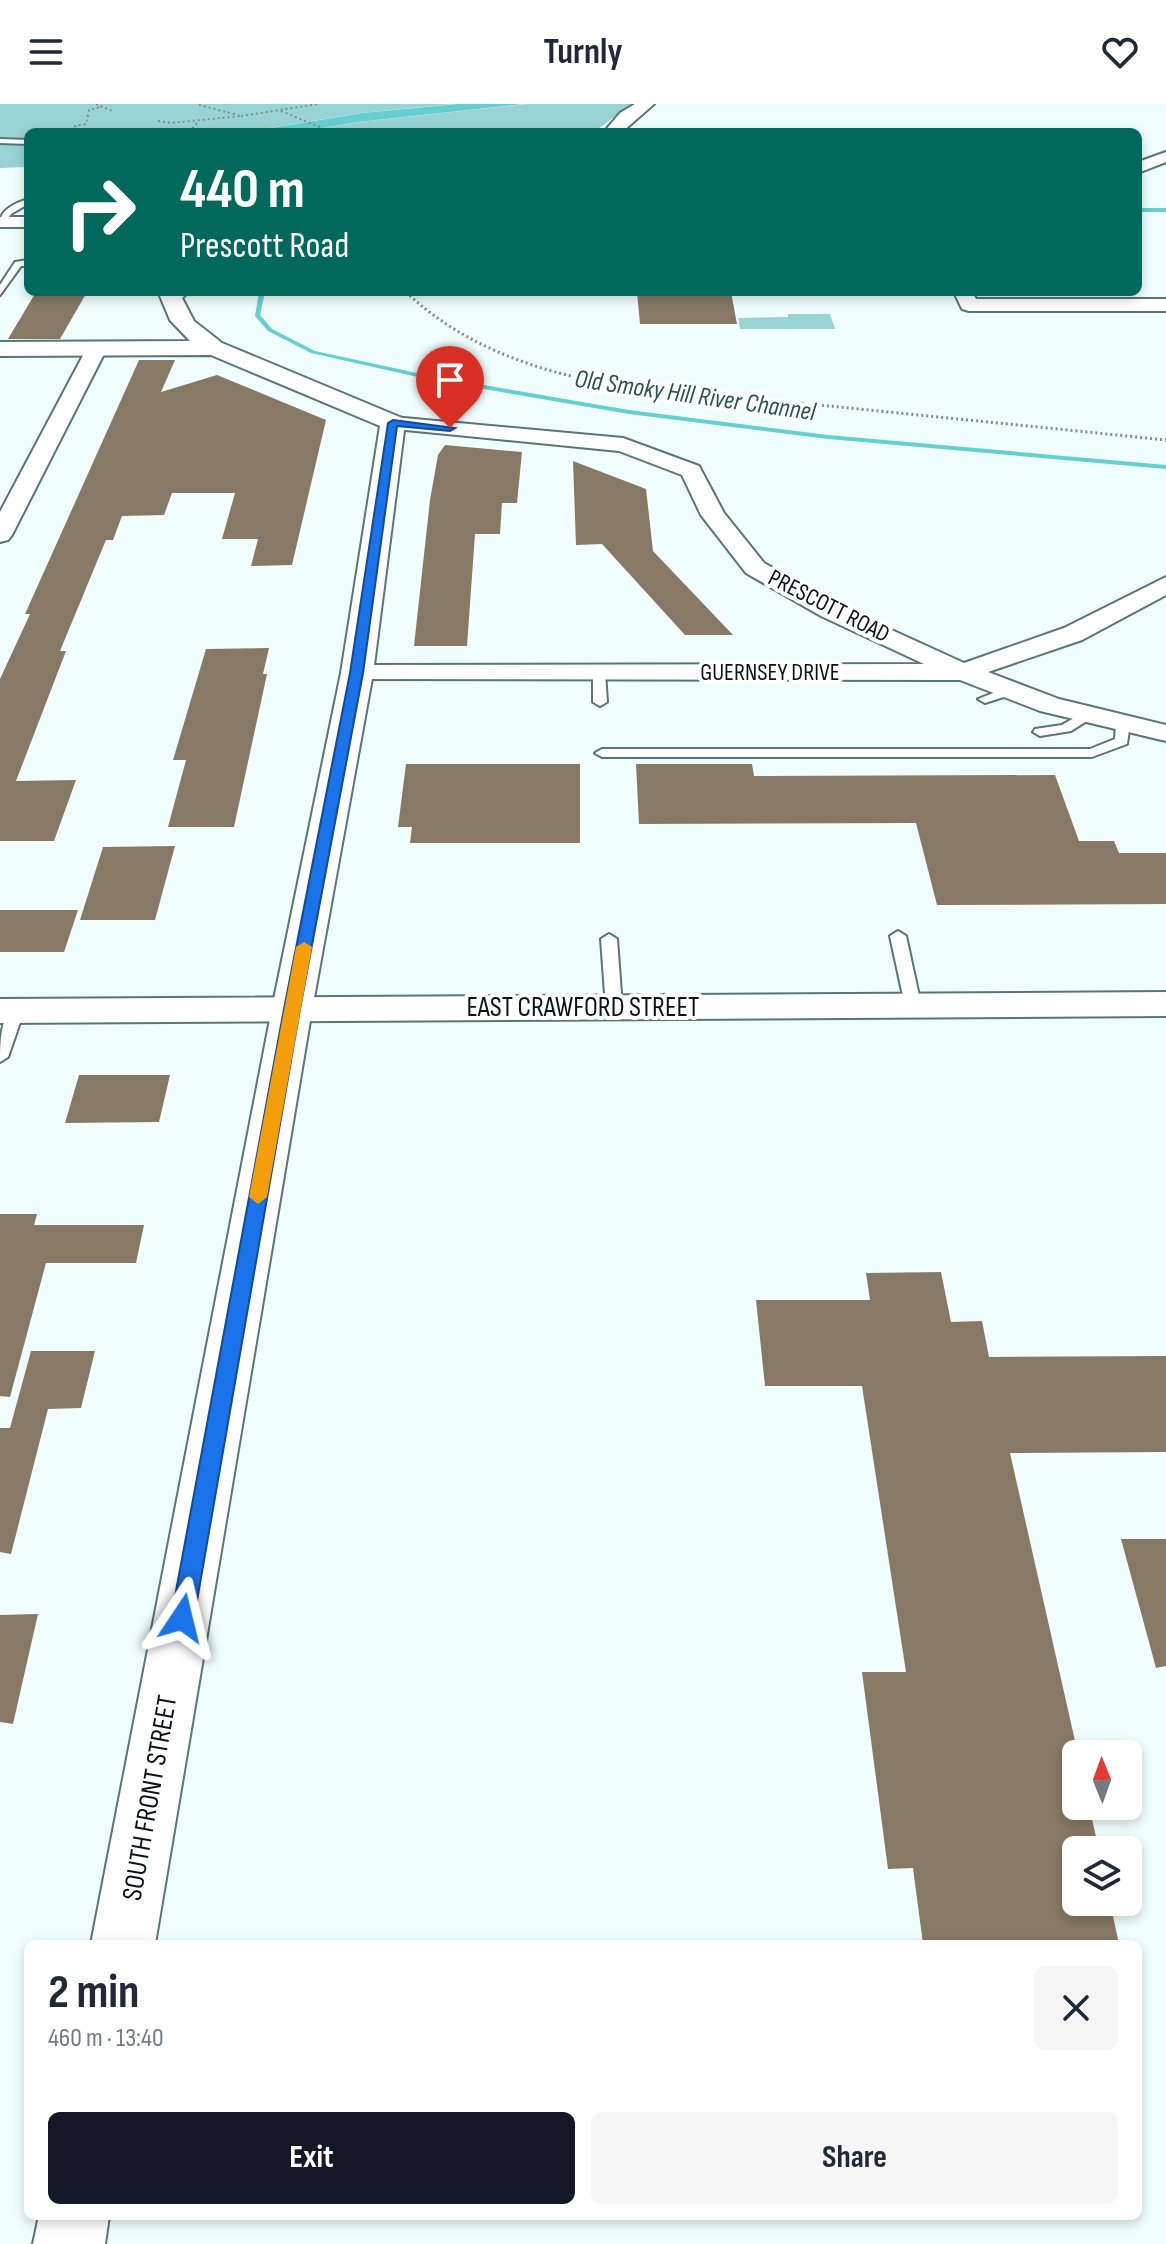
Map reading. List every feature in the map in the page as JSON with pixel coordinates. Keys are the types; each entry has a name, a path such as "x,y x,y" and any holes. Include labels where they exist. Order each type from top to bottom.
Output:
{"street":[{"path":"616,128 626,117 646,104"},
{"path":"1142,169 1166,157"},
{"path":"1142,172 1166,176"},
{"path":"0,222 24,222"},
{"path":"0,535 97,348 126,334 172,296"},
{"path":"174,296 173,310 196,336 214,348"},
{"path":"966,299 1166,305"},
{"path":"0,349 214,348"},
{"name":"PRESCOTT ROAD","path":"214,348 393,423 623,445 691,471 713,515 755,568 830,611 963,672 1011,690 1163,736"},
{"name":"SOUTH FRONT STREET","path":"124,1940 292,1009 357,673 393,423"},
{"name":"GUERNSEY DRIVE","path":"357,673 963,672 1073,634 1166,585"},
{"name":"EAST CRAWFORD STREET","path":"8,1011 1166,1004"},
{"path":"69,2244 73,2220"}],"lane":[{"path":"0,141 24,142"},
{"path":"0,222 8,212 24,203"},
{"path":"0,292 18,264 24,263"},
{"path":"599,672 600,702"},
{"path":"985,699 1011,690"},
{"path":"1040,732 1066,728 1088,714"},
{"path":"602,753 1092,753 1122,741 1123,723"},
{"path":"898,936 913,1005"},
{"path":"609,939 614,1007"},
{"path":"0,1057 8,1011"}],"path":[{"path":"96,104 112,111"},
{"path":"199,104 241,116"},
{"path":"158,121 199,121 318,104"},
{"path":"76,128 86,124 89,110 100,107"},
{"path":"280,111 322,128"},
{"path":"193,128 199,121"},
{"path":"411,296 448,323 508,356 533,366 573,374 712,395 1166,440"}],"shaded area":[{"path":"0,104 454,104 361,113 269,128 24,128 24,167 0,168"},
{"path":"457,104 523,104 321,128 270,128 362,113"},
{"path":"527,104 631,104 599,128 322,128"},
{"path":"788,314 830,314 835,329 740,329 738,318 788,317"}],"building":[{"path":"34,296 85,296 60,339 8,339"},
{"path":"637,296 732,296 737,324 640,324"},
{"path":"139,360 175,360 161,392 217,375 326,420 292,565 251,566 258,539 222,539 235,493 172,493 164,515 122,516 113,540 106,540 60,651 66,651 16,781 76,780 54,841 0,841 0,679 30,614 25,614"},
{"path":"445,445 522,452 517,503 502,503 500,534 475,534 467,646 414,646 430,500 438,455"},
{"path":"573,461 646,489 653,551 733,635 685,635 602,544 576,545"},
{"path":"269,648 263,674 267,674 234,827 168,827 186,760 173,760 206,649"},
{"path":"406,764 580,764 580,843 410,843 412,827 398,827"},
{"path":"636,764 752,764 754,776 1055,775 1079,841 1114,841 1119,853 1166,853 1166,904 937,905 916,823 639,824"},
{"path":"175,846 155,920 80,920 103,847"},
{"path":"0,910 78,910 64,952 0,952"},
{"path":"79,1075 170,1075 159,1122 65,1123"},
{"path":"0,1214 37,1214 34,1225 144,1225 136,1263 46,1263 10,1397 0,1396"},
{"path":"941,1272 951,1322 982,1321 989,1357 1166,1356 1166,1452 1010,1453 1075,1740 1062,1740 1062,1820 1092,1820 1096,1836 1062,1836 1062,1916 1113,1916 1118,1940 922,1940 913,1868 888,1869 862,1672 906,1672 862,1386 765,1386 756,1300 870,1300 866,1273"},
{"path":"31,1351 95,1351 81,1408 48,1409 11,1554 0,1552 0,1428 10,1428"},
{"path":"1121,1539 1166,1539 1166,1666 1156,1668"},
{"path":"38,1614 13,1724 0,1722 0,1615"}],"waterway":[{"name":"Old Smoky Hill River Channel","path":"1142,210 1166,210"},
{"name":"Old Smoky Hill River Channel","path":"261,296 257,315 270,330 313,352 431,378 629,412 828,437 1166,467"}],"slow traffic":[{"path":"258,1197 304,947"}],"route":[{"path":"182,1618 292,1009 357,673 393,423 450,428"}]}
